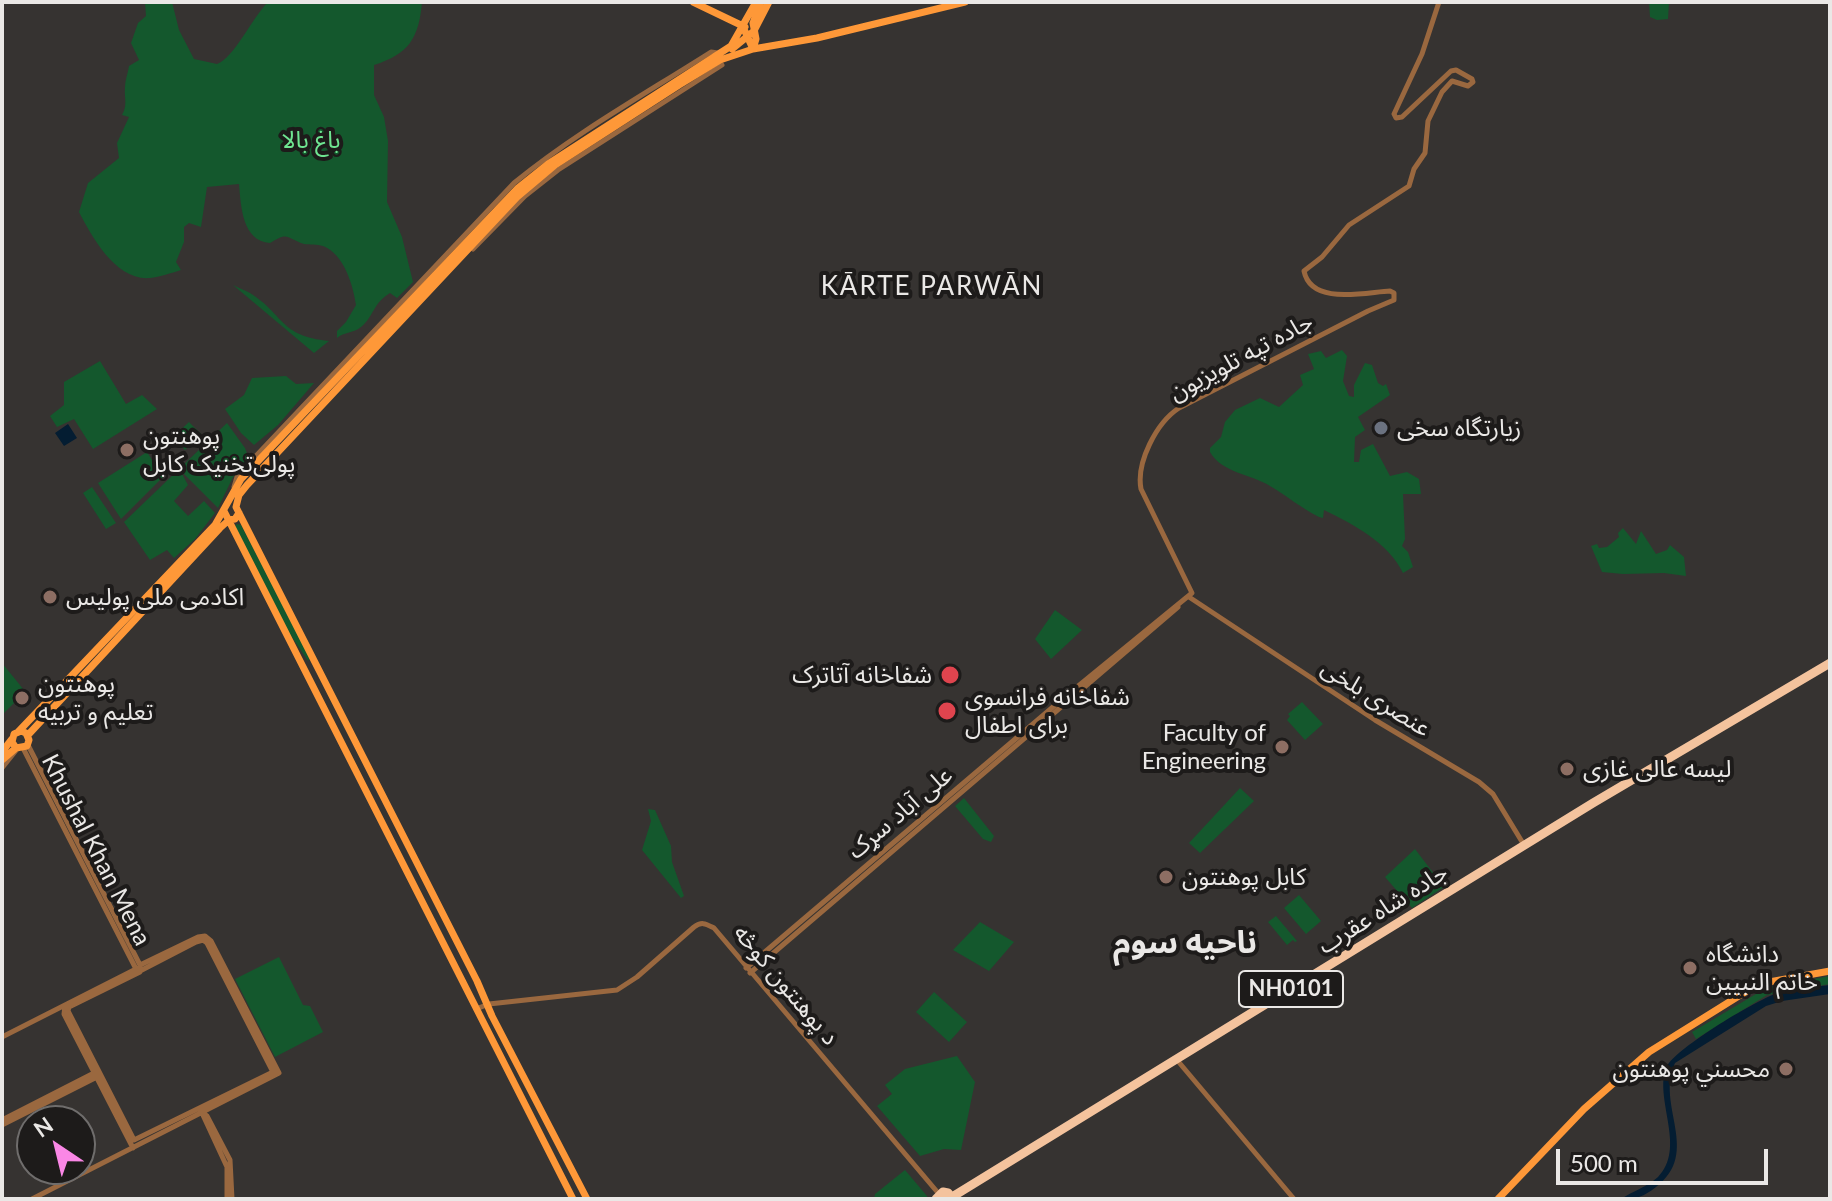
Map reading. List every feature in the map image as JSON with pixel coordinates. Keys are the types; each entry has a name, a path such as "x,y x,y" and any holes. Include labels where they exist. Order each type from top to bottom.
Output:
{"highway":[{"name":"NH0101","path":"1757,704 1830,660"},
{"name":"NH0101","path":"1757,704 1830,660"},
{"name":"جاده شاه عقرب","path":"952,1198 1757,704"},
{"name":"NH0101","path":"937,1197 946,1192 952,1198"}],"main road":[{"path":"693,2 754,31"},
{"path":"2,760 22,745 229,520 235,519 239,495 247,485 535,173 736,41 759,2"},
{"path":"753,49 756,39 754,18 759,2"},
{"path":"721,52 736,48 754,31 769,2"},
{"path":"2,752 215,525 241,479 344,366 517,197 555,165 720,60 753,49 817,38 965,2"},
{"path":"743,27 753,49"},
{"path":"225,509 231,505 238,510 587,1199"},
{"path":"225,509 225,518 229,520 573,1199"},
{"path":"303,670 315,664"},
{"path":"18,732 22,745"},
{"path":"12,739 22,745"},
{"path":"1500,1199 1584,1109 1646,1054 1758,984 1830,973"},
{"path":"483,1021 485,1015 492,1016"},
{"path":"554,1163 566,1158"}],"street":[{"name":"جاده تپه تلویزیون","path":"1190,595 1141,489 1139,477 1151,444 1168,417 1203,395 1209,396 1266,366 1271,360 1394,300 1394,293 1390,291 1335,294 1315,287 1304,273 1349,225 1409,186 1414,169 1423,158 1428,121 1442,92 1452,81 1468,86 1473,82 1456,70 1451,71 1407,113 1396,118 1395,109 1424,47 1439,2"},
{"path":"386,322 514,183 532,168 711,52 721,52"},
{"path":"379,342 387,339 536,187 722,65"},
{"name":"علی آباد سړک","path":"748,970 1190,595"},
{"name":"عنصری بلخی","path":"1190,595 1375,720 1479,782 1493,794 1524,846"},
{"path":"2,768 22,745"},
{"name":"Khushal Khan Mena","path":"22,745 78,847 139,969"},
{"name":"د پوهنتون کوڅه","path":"476,1009 489,1004 617,990 702,923 714,928 937,1197"},
{"path":"2,1037 196,942 207,943 274,1072 32,1199"},
{"path":"96,992 69,1007 68,1011 133,1148"},
{"path":"65,1005 64,1014 134,1140 202,1112 232,1094"},
{"path":"1176,1059 1294,1199"},
{"path":"2,1122 97,1074"},
{"path":"202,1112 227,1167 229,1199"}],"green space":[{"name":"باغ بالا","path":"145,2 172,2 179,30 194,59 217,64 230,54 268,2 422,2 418,25 410,43 396,56 374,65 374,95 384,117 388,141 387,202 402,237 413,282 397,298 390,293 384,297 358,329 337,338 337,331 356,305 350,280 337,256 323,246 304,244 287,237 270,243 254,236 245,221 239,184 207,187 201,227 189,223 184,227 184,242 176,262 181,270 150,278 138,277 116,265 98,245 79,212 88,183 119,158 117,143 129,117 122,115 126,79 129,66 139,60 131,43 138,23 146,16"},
{"path":"1649,2 1669,2 1668,19 1650,17"},
{"path":"233,285 261,301 291,329 329,341 314,353"},
{"path":"1342,350 1347,356 1343,381 1349,396 1354,397 1354,385 1365,363 1372,365 1378,383 1386,384 1390,395 1358,417 1365,430 1355,437 1354,462 1359,462 1361,450 1373,444 1390,476 1407,472 1419,479 1421,494 1403,494 1405,539 1402,546 1408,552 1413,567 1403,573 1389,552 1358,528 1324,510 1323,518 1319,517 1270,486 1229,469 1210,452 1221,437 1225,422 1235,410 1260,398 1279,407 1303,385 1300,375 1314,369 1308,354 1321,351 1326,358"},
{"path":"100,361 126,404 142,395 157,409 93,449 74,419 57,427 50,416 64,405 64,382"},
{"path":"286,376 296,384 314,383 278,425 254,445 241,433 225,409 244,395 252,378"},
{"path":"189,422 201,434 185,450 173,437"},
{"path":"227,423 249,459 233,477 218,508 180,470 188,485 174,501 188,516 204,501 215,513 195,539 174,558 167,550 150,560 124,522"},
{"path":"147,452 163,477 121,519 98,483"},
{"path":"92,487 116,523 106,529 83,493"},
{"path":"241,525 310,658 308,661 288,631 235,526"},
{"path":"1623,528 1636,544 1641,531 1656,554 1667,550 1670,545 1684,557 1686,576 1602,572 1591,546 1607,547 1619,537 1618,533"},
{"path":"1055,610 1082,630 1051,659 1035,639"},
{"path":"2,663 28,695 23,707 15,702 2,715"},
{"path":"1302,702 1323,724 1305,740 1287,720 1288,714"},
{"path":"1240,788 1254,801 1200,853 1189,843"},
{"path":"964,798 994,836 991,842 983,839 955,806"},
{"path":"648,809 655,810 671,846 672,862 684,896 681,898 642,850 651,821"},
{"path":"1415,849 1444,887 1412,908 1385,877"},
{"path":"1299,895 1321,921 1306,934 1284,908"},
{"path":"1276,916 1297,941 1293,940 1287,945 1268,922"},
{"path":"980,922 1014,942 989,971 953,950"},
{"path":"279,957 303,1005 310,1006 323,1032 275,1057 235,979"},
{"path":"1830,976 1830,984 1767,995 1696,1039 1692,1032 1766,988"},
{"path":"934,992 967,1022 949,1042 916,1012"},
{"path":"957,1056 975,1082 961,1150 944,1149 920,1156 877,1106 892,1094 885,1085 905,1069"},
{"path":"905,1170 927,1199 874,1199 875,1194"}],"water":[{"path":"68,424 77,438 64,446 55,433"},
{"path":"1830,985 1830,994 1766,1006 1675,1063 1670,1079 1670,1095 1677,1143 1676,1159 1669,1173 1656,1187 1640,1197 1621,1199 1658,1177 1666,1165 1670,1139 1663,1083 1670,1062 1714,1028 1765,998"}],"place":[{"name":"زیارتگاه سخی","path":"1381,428"},
{"name":"پوهنتون پولی‌تخنیک کابل","path":"127,450"},
{"name":"اکادمی ملی پولیس","path":"50,597"},
{"name":"شفاخانه آتاترک","path":"950,675"},
{"name":"پوهنتون تعلیم و تربیه","path":"22,698"},
{"name":"شفاخانه فرانسوی برای اطفال","path":"947,711"},
{"name":"Faculty of Engineering","path":"1282,747"},
{"name":"لیسه عالی غازی","path":"1567,769"},
{"name":"کابل پوهنتون","path":"1166,877"},
{"name":"دانشگاه خاتم النبیین","path":"1690,968"},
{"name":"محسني پوهنتون","path":"1786,1069"}],"district":[{"name":"KĀRTE PARWĀN","path":"932,287"},
{"name":"ناحیه سوم","path":"1185,943"}]}
